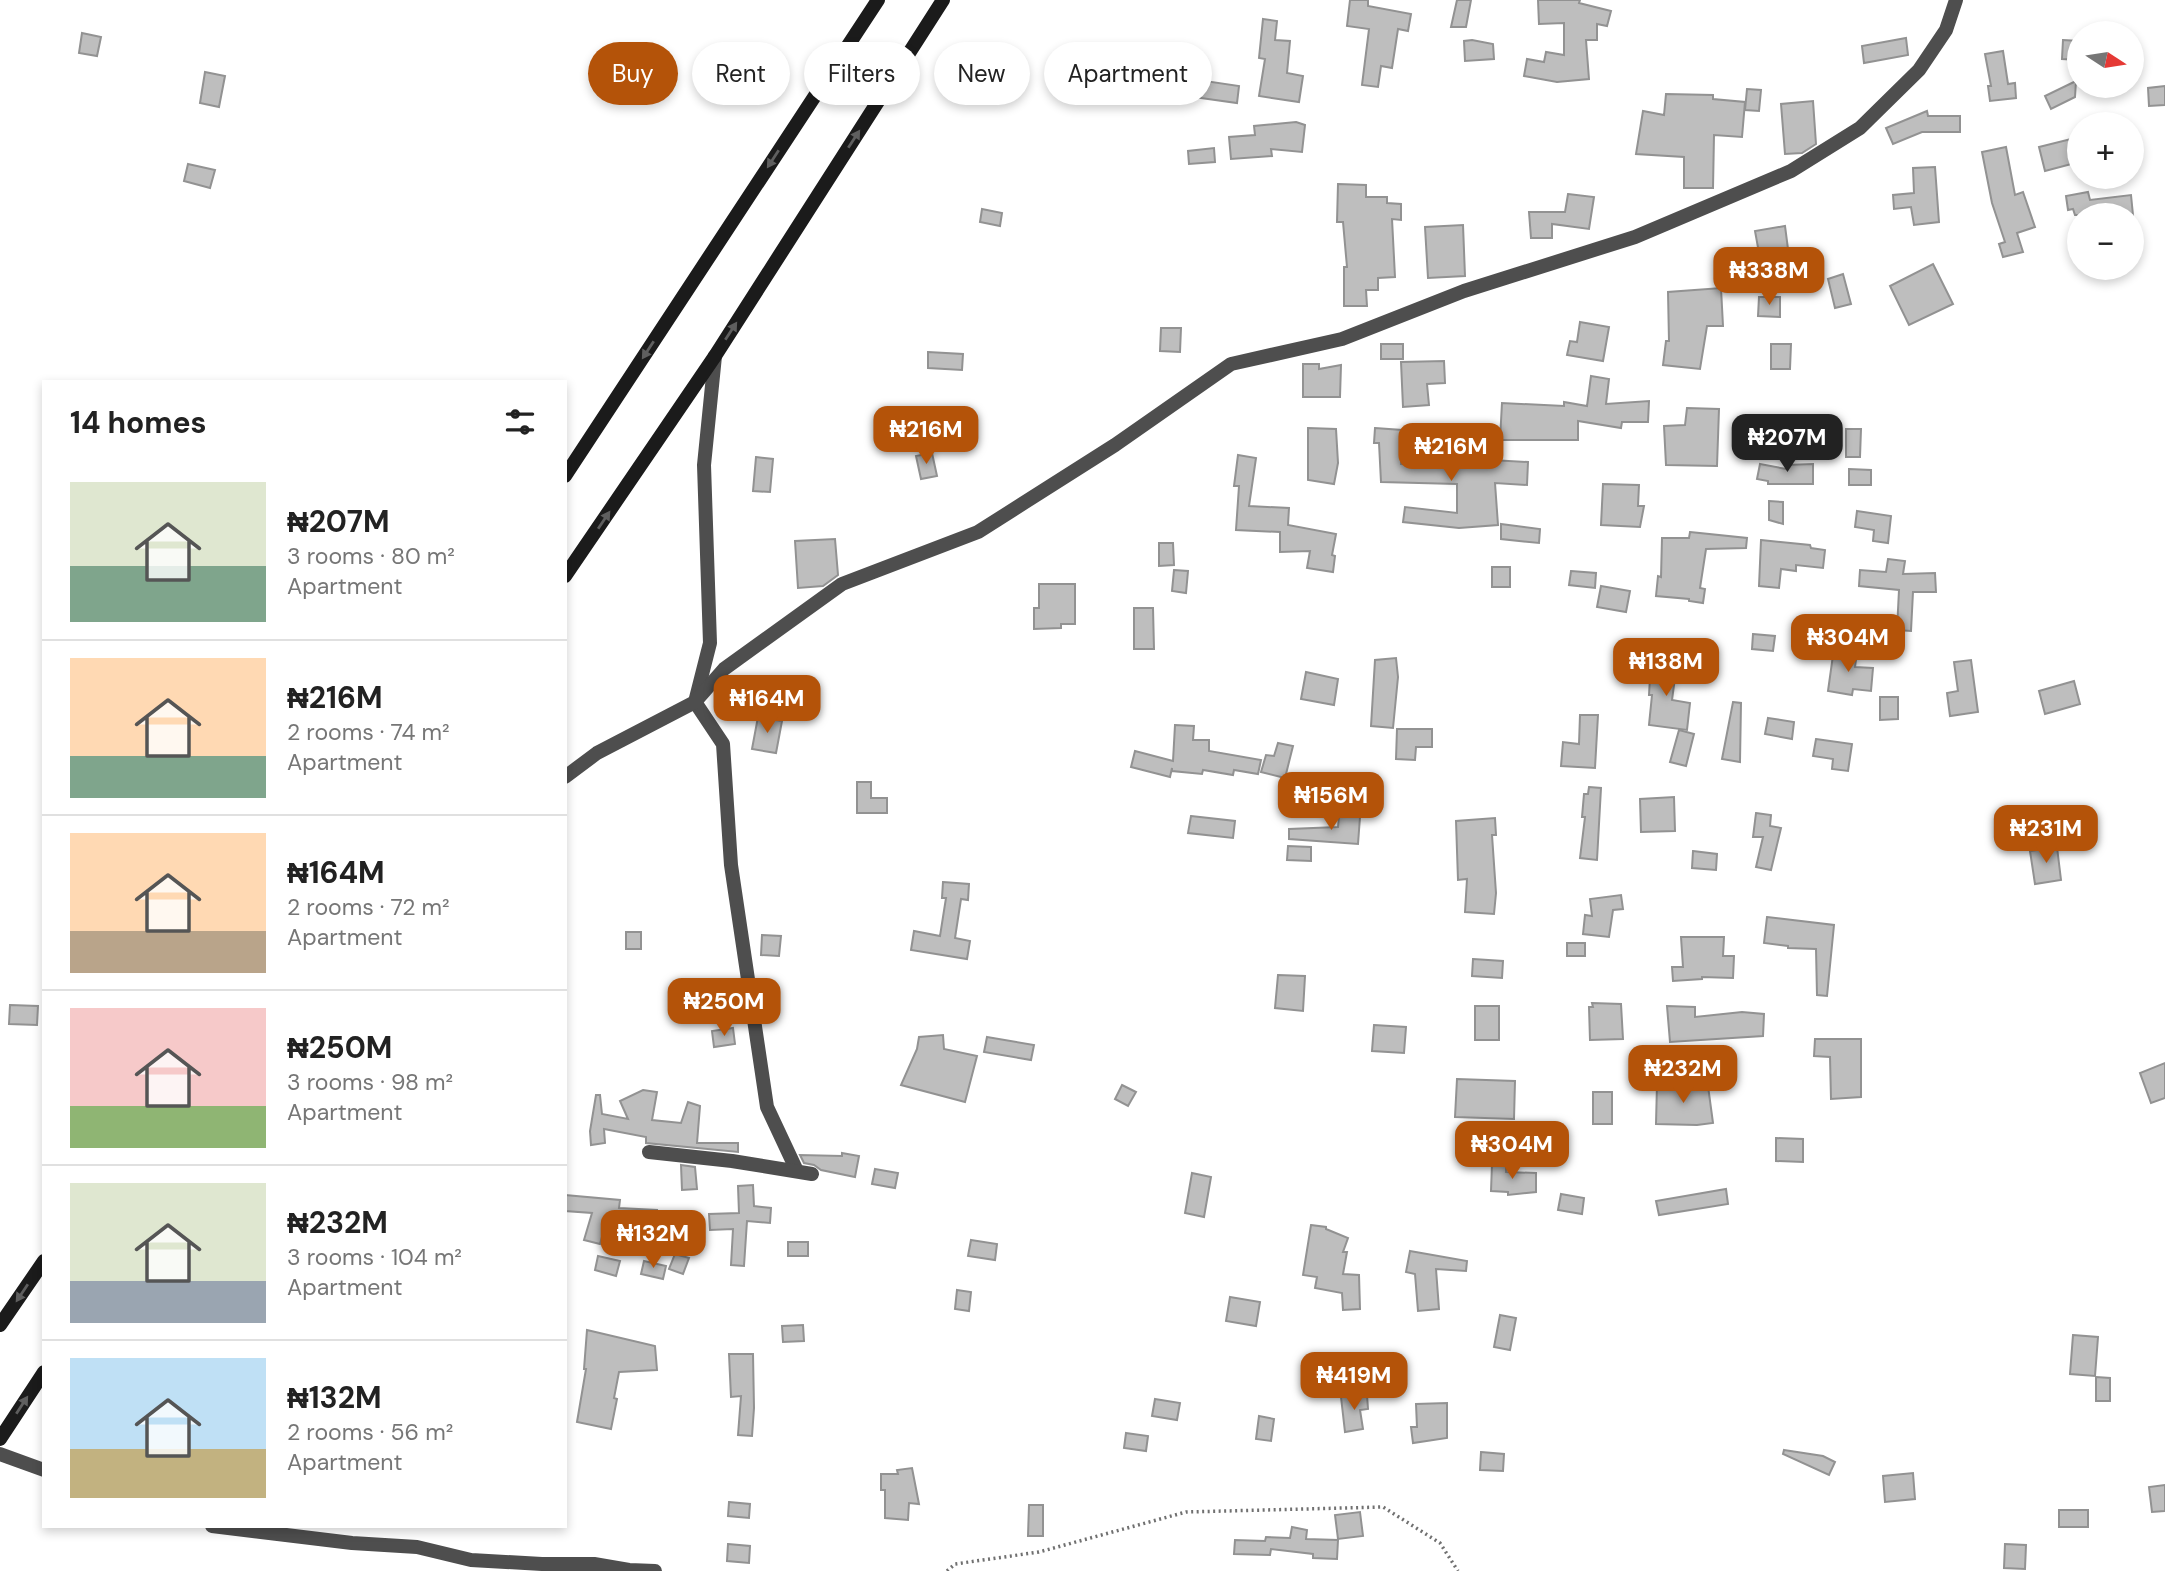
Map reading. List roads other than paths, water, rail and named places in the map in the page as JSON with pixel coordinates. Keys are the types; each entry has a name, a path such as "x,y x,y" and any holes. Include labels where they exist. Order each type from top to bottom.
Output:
{"street":[{"path":"567,473 878,0"},
{"path":"567,573 715,356 943,0"},
{"path":"567,776 597,753 695,702 724,669 842,584 978,532 1115,445 1231,364 1342,339 1464,291 1635,237 1791,171 1860,128 1919,70 1946,30 1956,0"},
{"path":"649,1152 732,1161 804,1173 767,1107 731,864 723,744 695,702 709,643 704,465 715,356"},
{"path":"0,1325 42,1264"},
{"path":"0,1439 42,1375"},
{"path":"0,1454 42,1469"},
{"path":"228,1528 316,1539 417,1547 471,1560 594,1564 655,1571"}]}
